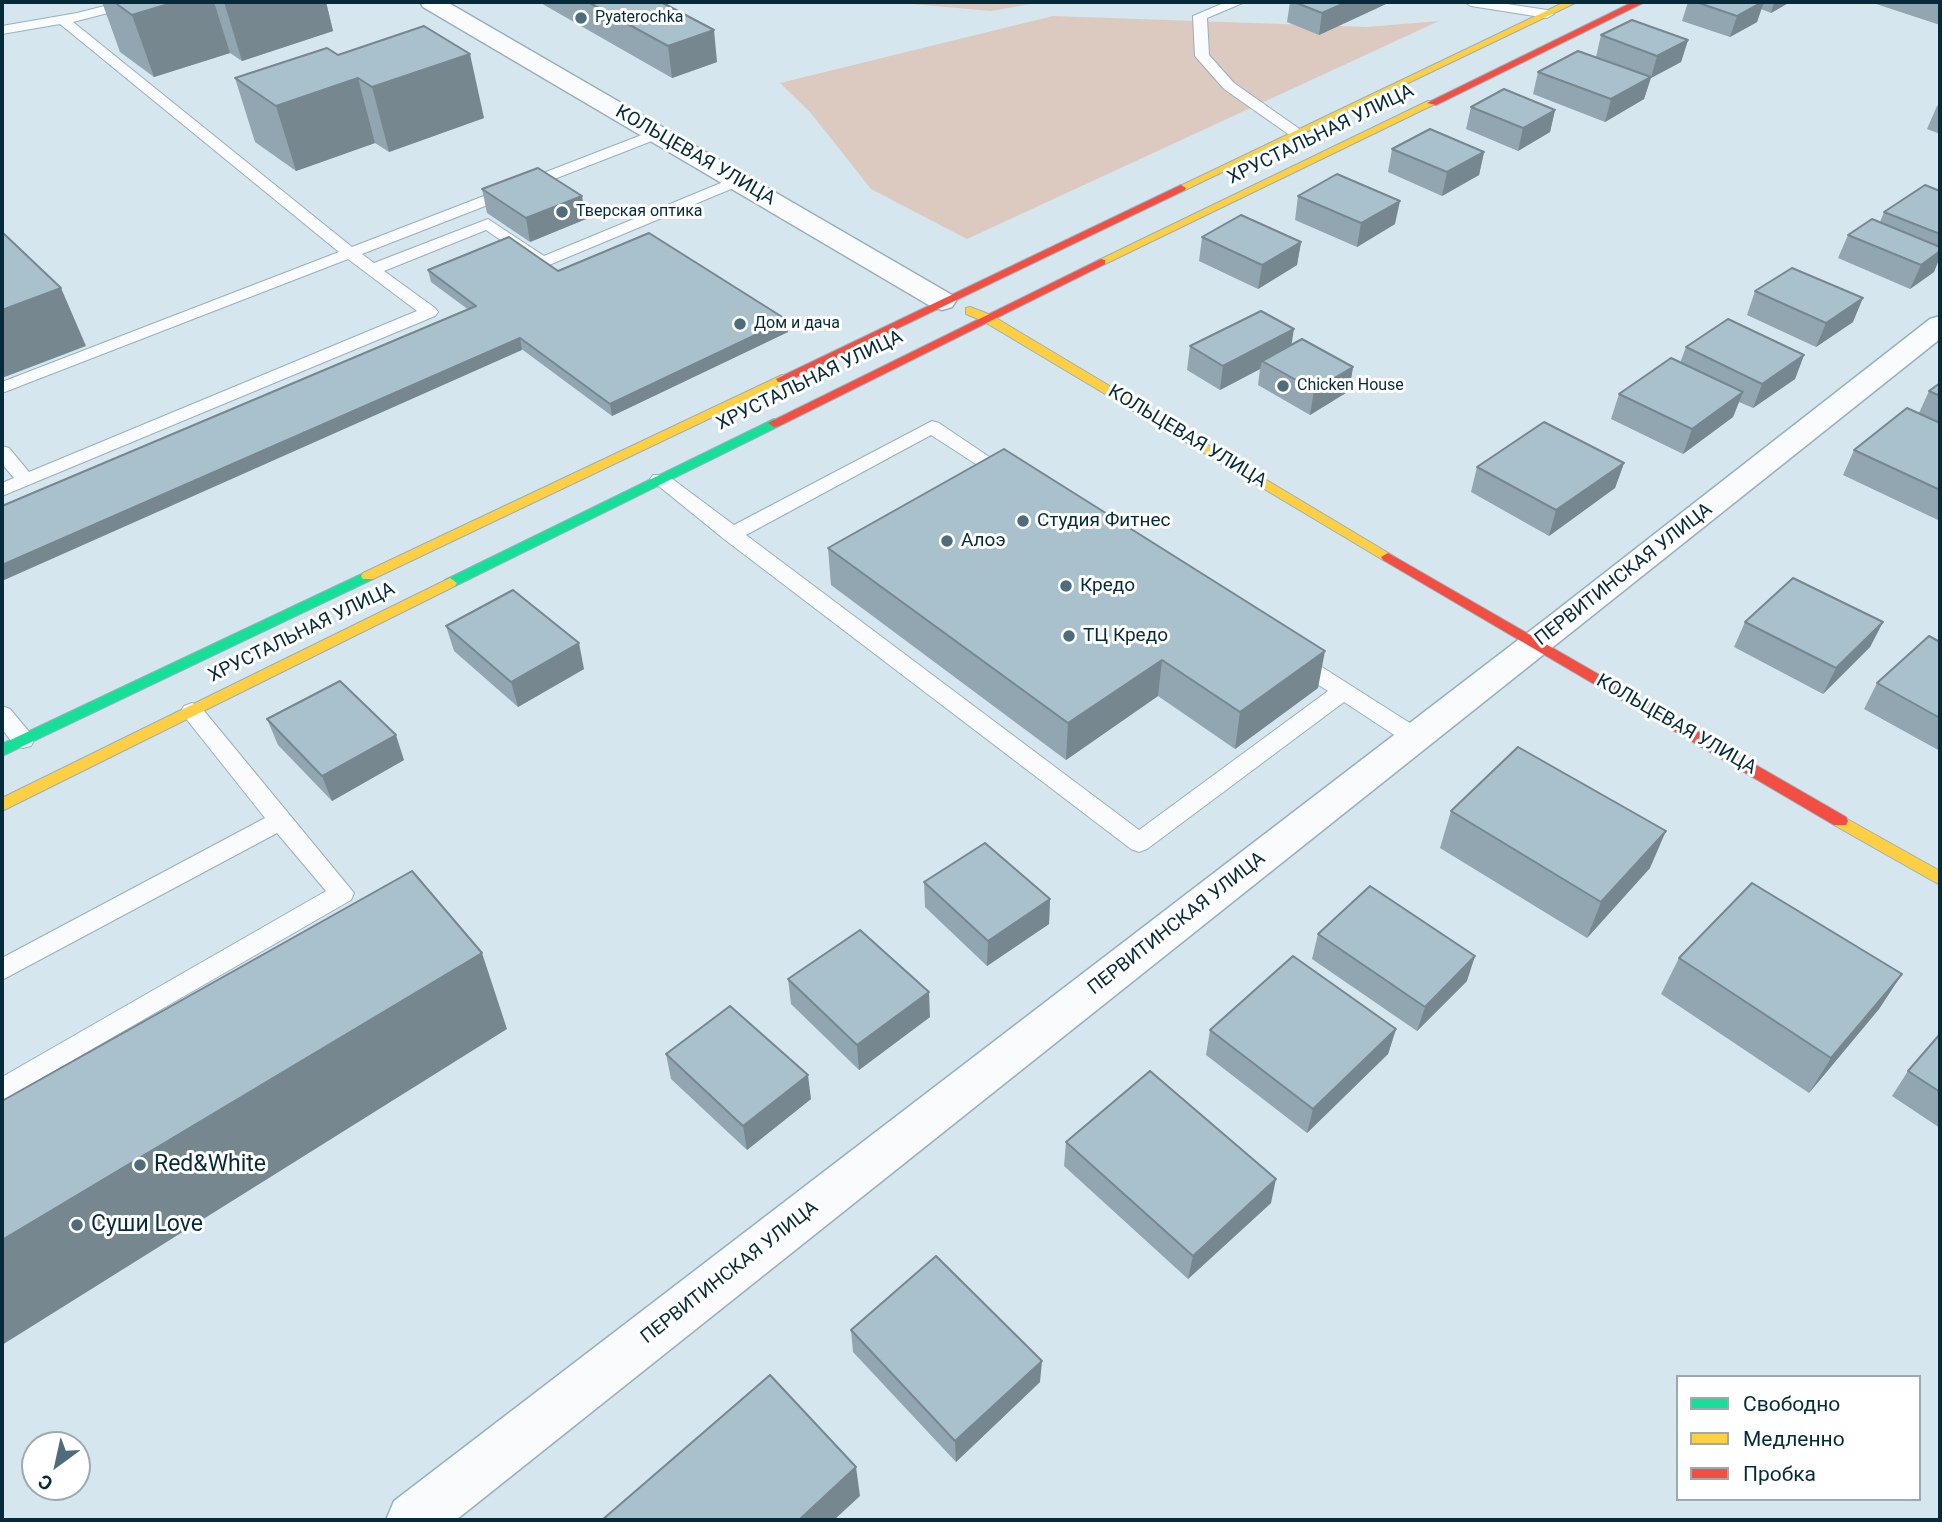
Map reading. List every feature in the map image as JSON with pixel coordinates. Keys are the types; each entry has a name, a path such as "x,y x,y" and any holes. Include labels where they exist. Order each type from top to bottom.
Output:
{"main road":[{"name":"ХРУСТАЛЬНАЯ УЛИЦА","path":"2,750 1572,2"},
{"name":"ХРУСТАЛЬНАЯ УЛИЦА","path":"2,805 988,318 1640,2"},
{"name":"КОЛЬЦЕВАЯ УЛИЦА","path":"943,301 988,318 1335,526 1940,879"}],"street":[{"name":"КОЛЬЦЕВАЯ УЛИЦА","path":"431,2 943,301"},
{"name":"ПЕРВИТИНСКАЯ УЛИЦА","path":"413,1520 1940,326"}],"lane":[{"path":"2,30 63,20 134,2"},
{"path":"1238,2 1200,16 1202,56 1229,86 1296,133"},
{"path":"1471,2 1547,14"},
{"path":"2,490 429,312 350,253 63,20"},
{"path":"2,388 657,134"},
{"path":"372,270 488,224 543,262 738,181"},
{"path":"731,535 932,427 1026,488"},
{"path":"2,453 26,480"},
{"path":"660,479 1139,843 1343,691"},
{"path":"1272,645 1416,738"},
{"path":"2,1090 342,893 192,711"},
{"path":"2,713 23,740"},
{"path":"2,970 280,821"}],"shaded area":[{"path":"889,2 1042,2 991,11"},
{"path":"1053,16 1367,27 1439,21 967,239 871,189 810,112 780,83"}],"building":[{"path":"114,2 175,2 132,15"},
{"path":"588,2 661,2 714,30 668,46"},
{"path":"1294,2 1347,2 1322,13"},
{"path":"1696,2 1762,2 1737,16"},
{"path":"1632,20 1688,40 1657,56 1601,35"},
{"path":"424,26 470,54 372,87 358,78 276,106 235,78 327,48 338,55"},
{"path":"1578,51 1651,77 1611,99 1538,72"},
{"path":"1504,89 1555,110 1523,128 1471,107"},
{"path":"1430,129 1484,152 1447,172 1392,149"},
{"path":"538,168 582,196 526,218 482,189"},
{"path":"1337,174 1400,201 1361,223 1298,196"},
{"path":"1925,185 1940,191 1940,234 1884,212"},
{"path":"1241,215 1301,242 1262,265 1202,237"},
{"path":"1872,219 1940,247 1940,251 1921,265 1848,235"},
{"path":"2,232 61,288 2,310"},
{"path":"649,233 787,320 610,404 520,338 2,565 2,506 476,306 428,270 509,237 558,271"},
{"path":"1792,268 1863,298 1826,323 1755,291"},
{"path":"1261,311 1294,329 1223,366 1190,346"},
{"path":"1728,319 1804,355 1762,384 1686,347"},
{"path":"1302,339 1353,367 1314,390 1262,361"},
{"path":"1671,358 1743,392 1692,429 1619,394"},
{"path":"1940,383 1940,396 1929,391"},
{"path":"1907,408 1940,423 1940,490 1854,450"},
{"path":"1544,422 1624,463 1556,510 1477,467"},
{"name":"ТЦ Кредо","path":"1004,449 1325,651 1240,712 1162,660 1068,723 828,548"},
{"path":"1793,578 1883,622 1836,668 1745,622"},
{"path":"513,590 579,643 511,682 446,626"},
{"path":"1929,636 1940,642 1940,718 1877,683"},
{"path":"340,681 396,735 322,776 267,719"},
{"path":"1518,747 1666,831 1601,902 1451,811"},
{"path":"985,843 1050,899 988,941 924,882"},
{"path":"412,871 482,953 2,1240 2,1101"},
{"path":"1752,883 1902,974 1831,1058 1679,958"},
{"path":"1370,886 1475,956 1425,1007 1318,934"},
{"path":"860,930 929,992 857,1045 788,979"},
{"path":"1293,956 1396,1029 1313,1109 1210,1030"},
{"path":"730,1006 808,1075 743,1126 666,1054"},
{"path":"1940,1034 1940,1092 1908,1071"},
{"path":"1150,1071 1276,1179 1193,1256 1066,1142"},
{"path":"936,1256 1042,1361 955,1441 851,1330"},
{"path":"770,1375 856,1467 799,1520 602,1520"}],"traffic: fast":[{"path":"450,583 774,423"},
{"path":"2,750 368,576"}],"traffic: slow":[{"path":"1181,188 1572,2"},
{"path":"1101,262 1432,103"},
{"path":"970,311 987,318 1388,557"},
{"path":"368,576 782,379"},
{"path":"2,805 450,583"},
{"path":"1840,821 1940,879"}],"traffic: jam":[{"path":"1432,103 1640,2"},
{"path":"782,379 1181,188"},
{"path":"774,423 1101,262"},
{"path":"1388,557 1840,821"}],"place":[{"name":"Pyaterochka","path":"581,18"},
{"name":"Тверская оптика","path":"562,212"},
{"name":"Дом и дача","path":"740,324"},
{"name":"Chicken House","path":"1283,386"},
{"name":"Студия Фитнес","path":"1023,521"},
{"name":"Алоэ","path":"947,541"},
{"name":"Кредо","path":"1066,586"},
{"name":"ТЦ Кредо","path":"1069,636"},
{"name":"Red&White","path":"140,1165"},
{"name":"Суши Love","path":"77,1225"}]}
